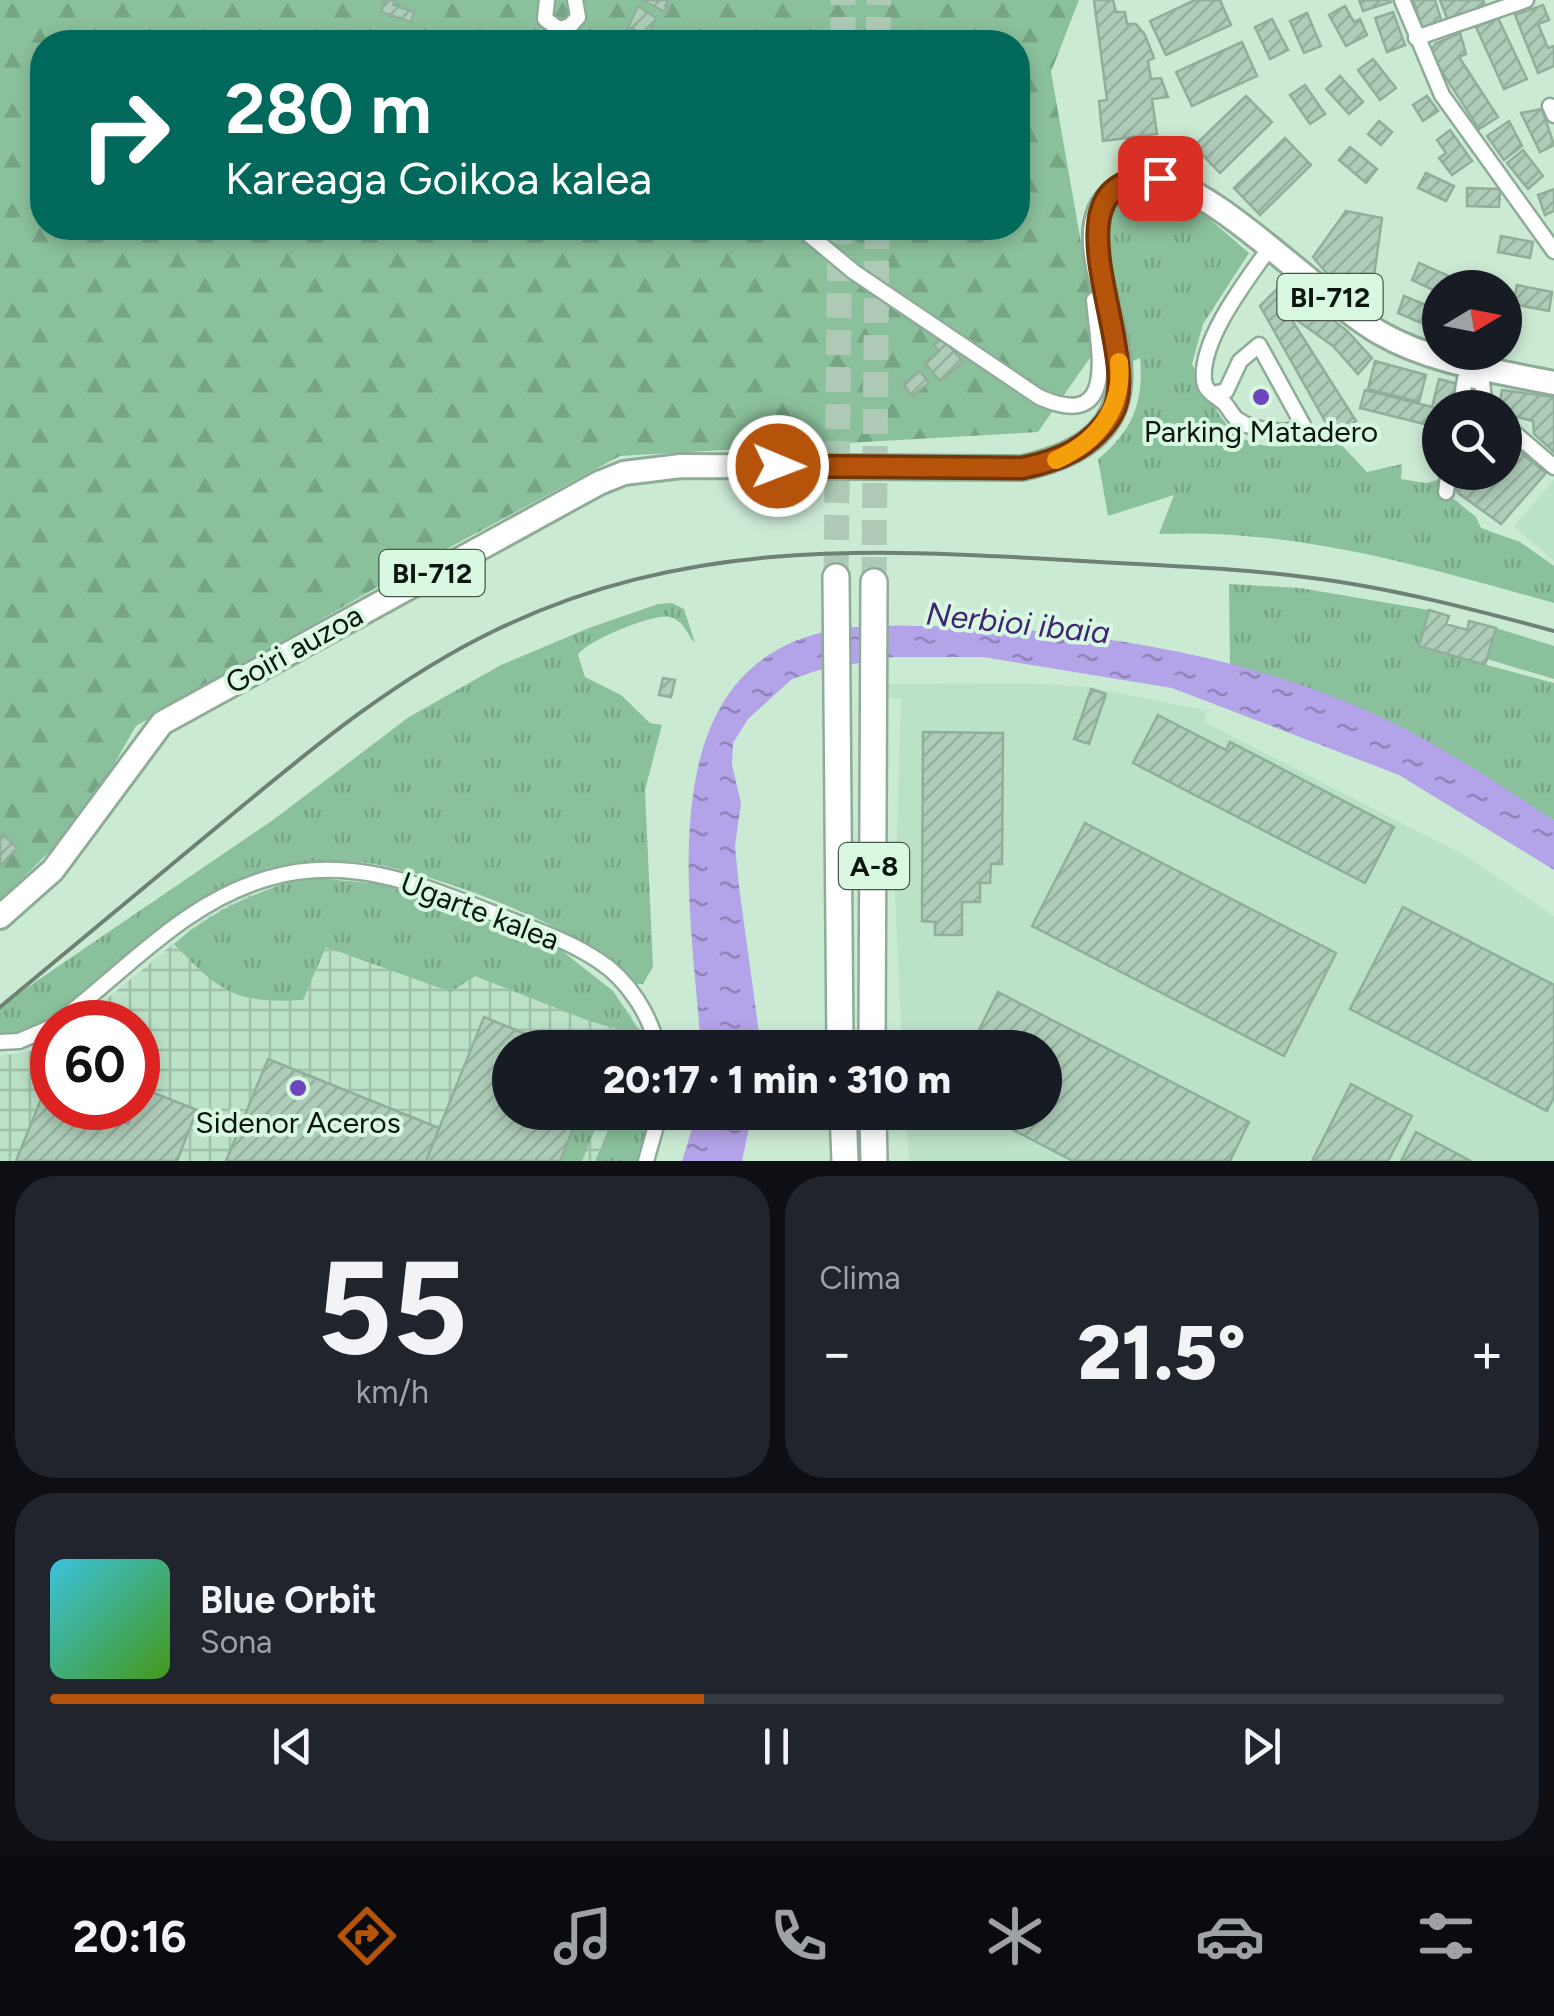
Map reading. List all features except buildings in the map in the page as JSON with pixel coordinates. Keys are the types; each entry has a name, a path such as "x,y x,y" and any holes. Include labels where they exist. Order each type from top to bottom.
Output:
{"highway":[{"name":"A-8","path":"836,590 840,1030"},
{"name":"A-8","path":"872,1030 874,592"},
{"path":"844,1130 845,1161"},
{"path":"873,1130 874,1161"}],"main road":[{"name":"Goiri auzoa","path":"0,918 76,842 162,723 599,483 624,473 666,467 1022,468 1067,455 1089,441 1113,412 1120,368 1095,238 1102,206 1126,183 1160,178 1181,186 1268,250"},
{"name":"BI-712","path":"1268,250 1376,331 1423,354 1481,375 1554,383"}],"street":[{"path":"541,2 548,24 565,28 578,17 575,0"},
{"path":"1402,0 1442,95 1554,251"},
{"path":"1416,38 1526,0"},
{"path":"1536,224 1554,218"},
{"path":"815,240 854,272 1040,397 1066,409 1080,406 1094,395 1100,380 1094,300 1106,292"},
{"path":"1213,394 1226,391 1240,362 1259,344 1303,425 1298,430 1276,430 1242,422 1213,394 1203,378 1224,314 1268,250"},
{"path":"1463,390 1465,378 1481,375 1483,390"},
{"path":"1522,440 1554,467"},
{"name":"Ugarte kalea","path":"85,1000 186,917 222,894 270,877 331,870 410,881 529,927 600,961 644,1012 650,1030"},
{"name":"Ugarte kalea","path":"0,1042 19,1042 30,1037"},
{"path":"646,1161 655,1130"}],"shaded area":[{"path":"1554,480 1554,561 1514,526"},
{"path":"1025,683 1090,687 1207,711 1204,722 1464,855 1554,916 1554,1161 909,1161 907,1130 1062,1130 1062,1030 901,1030 895,895 901,699 887,698 888,684"},
{"path":"381,884 557,947 613,991 641,1030 492,1030 492,1130 608,1130 595,1161 0,1161 0,1056 30,1051 30,1130 160,1130 160,1000 106,1000 201,921 245,896"}],"green space":[{"path":"0,0 1079,0 1051,72 1099,345 1038,432 620,456 400,574 136,726 83,818 0,901"},
{"path":"1134,186 1178,192 1249,253 1203,324 1192,364 1229,427 1259,445 1279,447 1334,437 1367,472 1402,464 1401,479 1422,482 1422,490 1443,490 1476,517 1481,528 1520,542 1554,566 1554,603 1408,564 1310,544 1260,537 1159,534 1174,495 1108,516 1098,459 1128,426 1138,401 1141,374 1140,358 1120,367 1106,292 1104,214"},
{"path":"1229,584 1300,588 1429,610 1420,647 1554,683 1554,820 1412,733 1326,697 1230,666"},
{"path":"672,603 684,609 695,643 679,622 662,617 606,636 578,655 585,677 621,695 650,723 662,725 645,790 653,967 643,984 635,984 615,964 548,924 465,890 388,867 347,861 314,862 268,868 83,1000 30,1000 30,1038 0,1038 0,1006 273,820 409,717 501,665 658,604"},
{"path":"1496,628 1554,646 1554,679 1487,659"},
{"path":"304,877 381,884 557,947 613,991 639,1030 621,1030 589,1021 475,976 451,992 326,947 303,1000 261,1000 230,992 204,974 174,944 204,921 268,889"},
{"path":"573,1130 595,1130 582,1161 560,1161"},
{"path":"608,1130 647,1130 637,1161 595,1161"}],"water":[{"path":"856,627 1020,630 1136,644 1250,669 1305,686 1411,732 1554,820 1554,870 1399,775 1172,688 983,657 893,657 819,670 792,679 748,719 733,743 732,765 741,803 735,846 759,1030 700,1030 689,855 694,790 709,730 739,681 787,645"},
{"path":"692,1130 748,1130 742,1161 682,1161"}],"tunnel":[{"path":"843,0 843,30"},
{"path":"878,30 879,0"},
{"path":"836,577 840,240"},
{"path":"874,582 877,240"}],"railway":[{"path":"0,1007 283,772 385,695 496,630 566,601 635,579 705,565 846,553 1158,565 1342,582 1434,600 1554,631"}],"slow traffic":[{"path":"1056,460 1089,441 1113,412 1119,390 1119,362"}],"place":[{"name":"Parking Matadero","path":"1261,397"},
{"name":"Sidenor Aceros","path":"298,1088"}],"route":[{"path":"778,466 1022,468 1050,462 1089,441 1113,412 1119,390 1120,368 1095,238 1102,206 1110,194 1126,183 1160,178"}],"water label":[{"name":"Nerbioi ibaia","path":"1018,623"}]}
